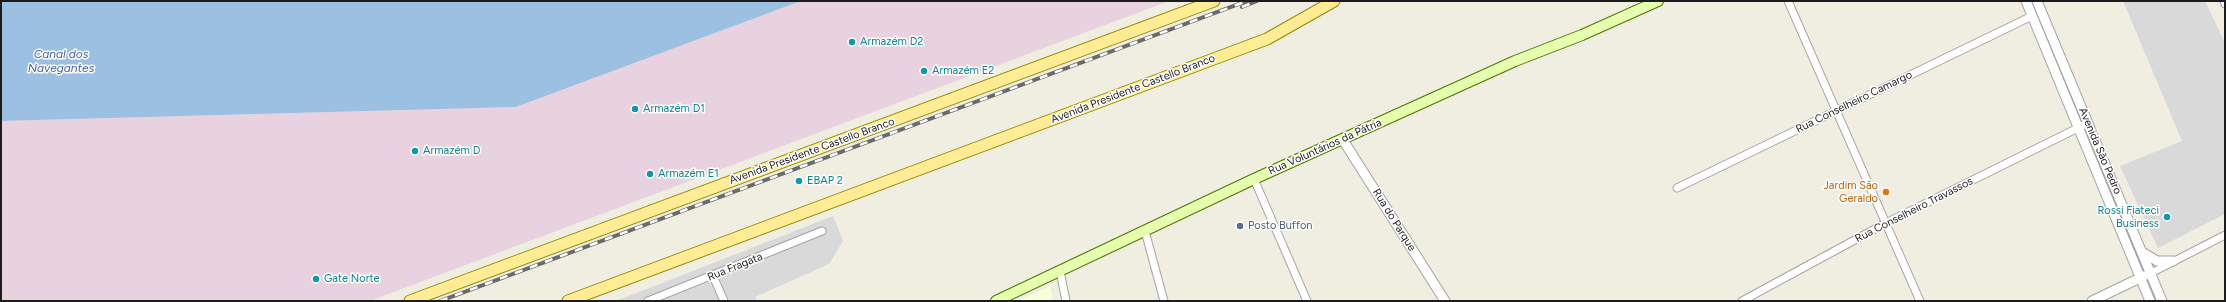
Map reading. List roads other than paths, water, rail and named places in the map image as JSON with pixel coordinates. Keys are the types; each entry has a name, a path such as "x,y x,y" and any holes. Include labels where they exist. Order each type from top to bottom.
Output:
{"main road":[{"name":"Avenida Presidente Castello Branco","path":"410,301 1214,1"},
{"name":"Avenida Presidente Castello Branco","path":"568,301 1267,39 1334,1"},
{"name":"Rua Voluntários da Pátria","path":"996,301 1254,179 1515,61 1582,35 1658,1"}],"street":[{"path":"1788,1 1920,301"},
{"name":"Avenida São Pedro","path":"2026,1 2150,301"},
{"name":"Avenida São Pedro","path":"2037,1 2162,301"},
{"name":"Rua Conselheiro Camargo","path":"1677,188 2032,16"},
{"name":"Rua Conselheiro Travassos","path":"1742,301 1886,223 2088,123"},
{"name":"Rua do Parque","path":"1343,140 1445,301"},
{"path":"1254,179 1307,301"},
{"name":"Rua Fragata","path":"648,301 664,298 822,231"},
{"path":"1145,231 1164,301"},
{"path":"2092,301 2225,236"},
{"path":"2142,252 2157,261 2173,262"},
{"path":"1060,271 1066,301"},
{"path":"713,276 724,301"}],"water":[{"name":"Canal dos Navegantes","path":"1,1 801,1 516,107 1,121"}],"railway":[{"path":"440,301 1247,1"},
{"path":"1242,7 1257,1"}],"place":[{"name":"Armazém D2","path":"852,42"},
{"name":"Armazém E2","path":"924,71"},
{"name":"Armazém D1","path":"635,109"},
{"name":"Armazém D","path":"415,151"},
{"name":"Armazém E1","path":"650,174"},
{"name":"EBAP 2","path":"799,181"},
{"name":"Jardim São Geraldo","path":"1886,192"},
{"name":"Rossi Fiateci Business","path":"2167,217"},
{"name":"Posto Buffon","path":"1240,226"},
{"name":"Gate Norte","path":"316,279"}]}
